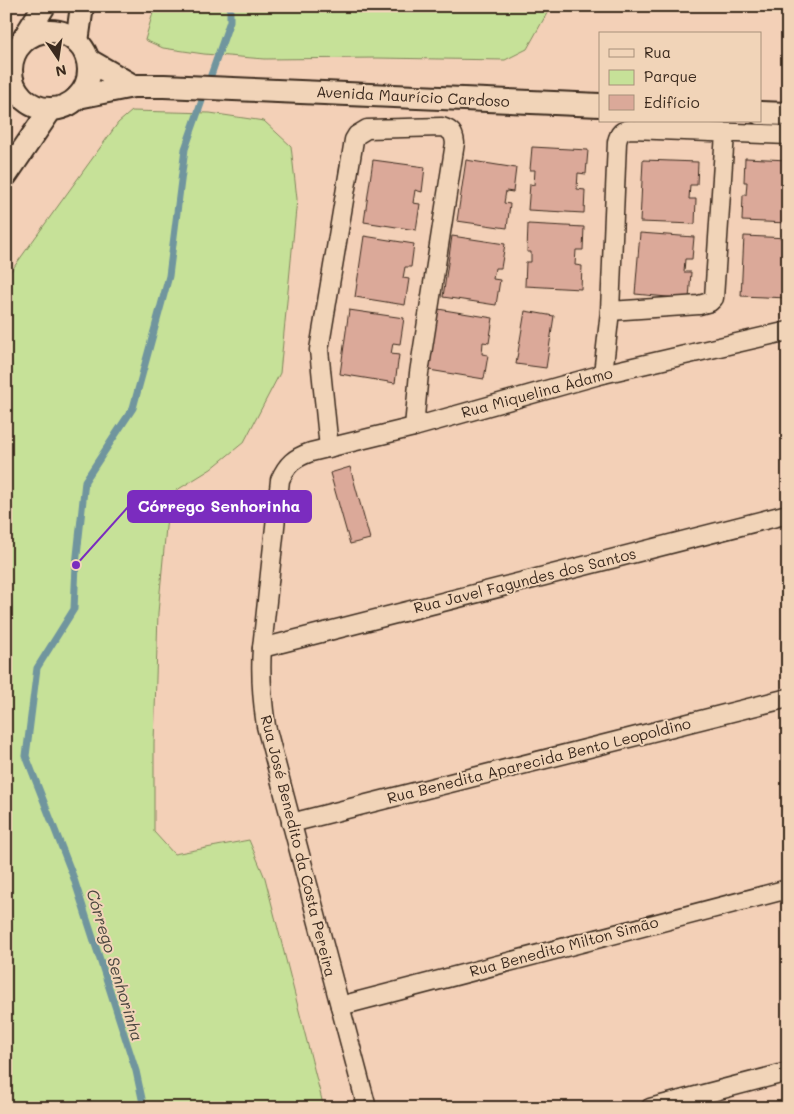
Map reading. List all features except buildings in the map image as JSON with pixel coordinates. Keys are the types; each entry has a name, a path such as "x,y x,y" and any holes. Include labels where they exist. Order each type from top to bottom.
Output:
{"street":[{"path":"44,6 12,58 9,85 25,100 37,107 51,109 61,108 78,97 86,86 89,73 83,51 82,6"},
{"path":"24,40 33,34 45,31 56,31 68,35 83,51 133,86"},
{"name":"Avenida Maurício Cardoso","path":"78,97 133,86 164,86 599,105"},
{"path":"6,175 51,109"},
{"path":"762,112 788,114"},
{"path":"329,448 319,350 354,140 357,135 367,129 442,127 449,129 454,135 455,143 419,373 414,427"},
{"path":"603,374 610,311 617,142 619,135 624,130 631,129 788,135"},
{"path":"610,311 699,305 710,302 714,298 725,133"},
{"name":"Rua Miquelina Ádamo","path":"289,463 299,456 414,427 603,374 788,331"},
{"name":"Rua José Benedito da Costa Pereira","path":"289,463 280,480 260,669 261,691 266,726 367,1108"},
{"name":"Rua Javel Fagundes dos Santos","path":"262,648 788,514"},
{"name":"Rua Benedita Aparecida Bento Leopoldino","path":"291,823 788,698"},
{"name":"Rua Benedito Milton Simão","path":"340,1006 788,889"},
{"path":"650,1108 788,1072"}],"green space":[{"path":"155,6 551,6 527,49 505,60 264,59 204,54 163,48 145,40"},
{"path":"132,111 210,113 264,121 291,146 297,199 280,373 244,442 211,469 169,495 158,613 154,743 154,832 174,854 249,840 265,878 324,1108 6,1108 6,278 118,123"}],"waterway":[{"name":"Córrego Senhorinha","path":"144,1108 136,1071 73,876 26,756 37,668 74,609 76,565 85,481 133,408 169,276 185,149 230,21 230,6"}],"place":[{"name":"Córrego Senhorinha","path":"76,565"}]}
